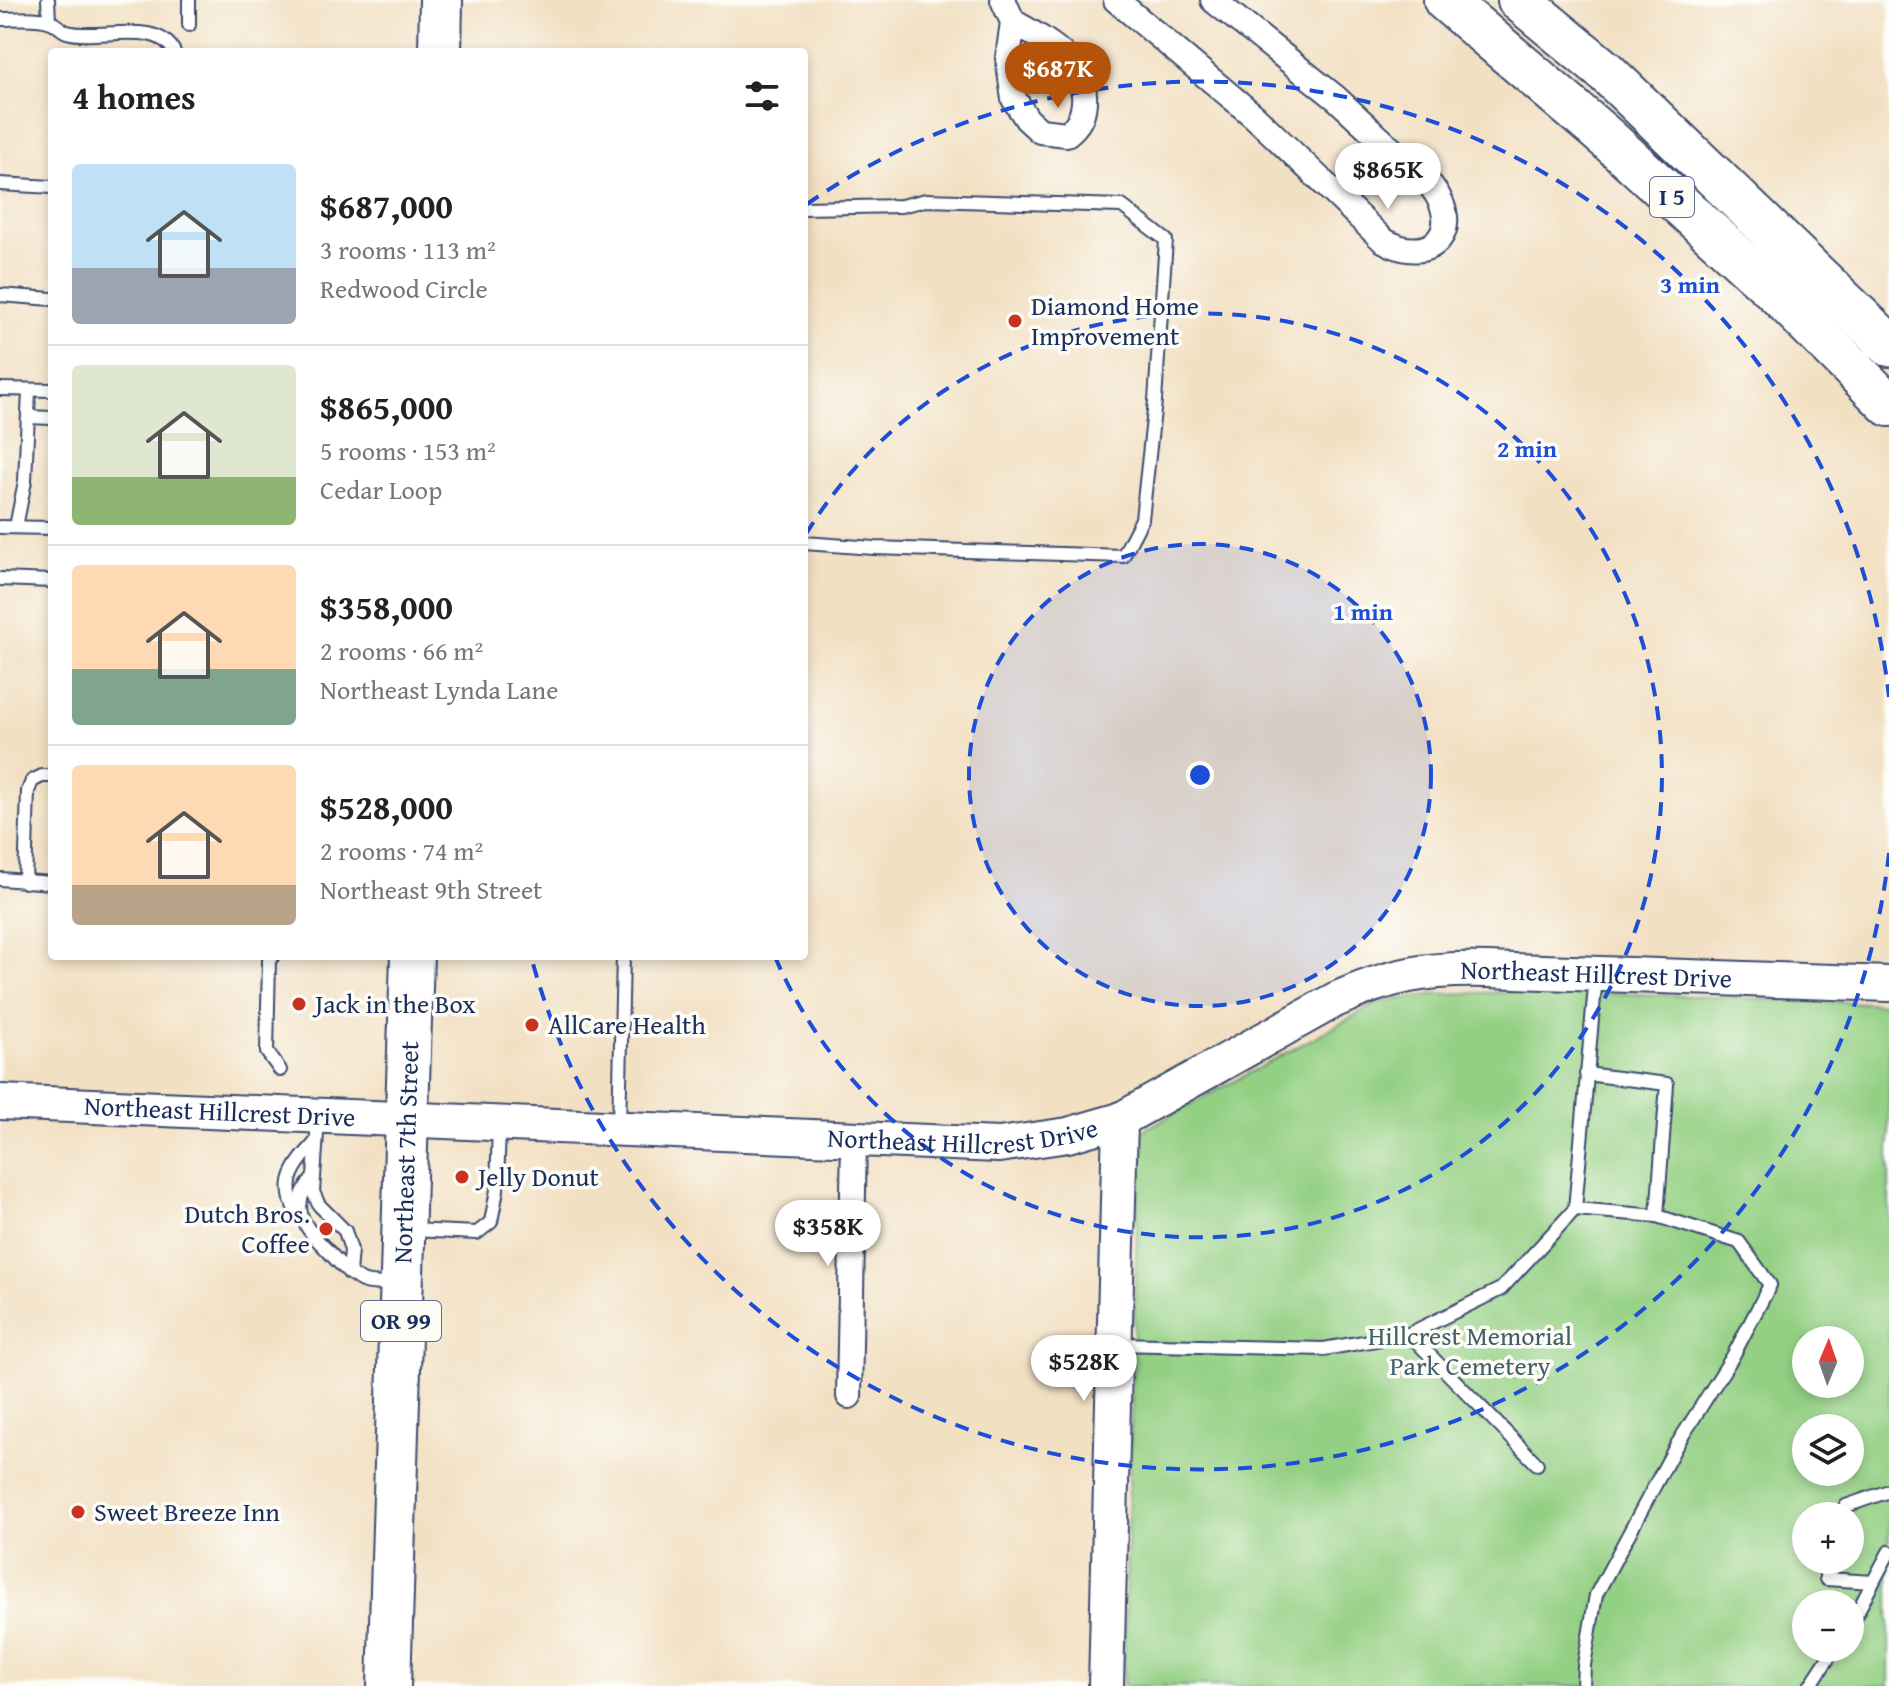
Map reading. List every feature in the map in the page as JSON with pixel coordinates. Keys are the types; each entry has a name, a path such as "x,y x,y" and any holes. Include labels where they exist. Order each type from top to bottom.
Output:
{"highway":[{"path":"440,48 441,0"},
{"name":"I 5","path":"1445,0 1653,180 1776,292 1889,405"},
{"name":"I 5","path":"1519,0 1606,72 1889,345"},
{"name":"Northeast 7th Street","path":"389,1686 412,960"}],"street":[{"path":"1116,0 1254,116 1383,240 1406,251 1420,251 1442,235 1446,224 1445,212 1440,197 1431,186 1336,98 1213,0"},
{"name":"Northeast Hillcrest Drive","path":"0,1102 317,1129 407,1120 999,1145 1068,1135 1120,1120 1335,1000 1391,978 1444,969 1889,984"},
{"path":"1106,1686 1120,1120"},
{"path":"849,1396 854,1140"}],"lane":[{"path":"48,0 49,21"},
{"path":"189,0 189,25"},
{"path":"0,19 49,21 66,32 143,34 160,37 172,48"},
{"path":"0,184 48,187"},
{"path":"808,208 901,206 926,200 1122,206 1166,240 1155,401 1142,519 1123,556 808,543"},
{"path":"0,295 48,301"},
{"path":"0,389 29,391 48,387"},
{"path":"16,527 25,481 29,391"},
{"path":"28,417 48,418"},
{"path":"0,527 48,528"},
{"path":"0,579 48,581"},
{"path":"25,882 28,791 32,781 48,776"},
{"path":"0,879 48,883"},
{"path":"269,960 267,1052 280,1070"},
{"path":"618,1130 623,960"},
{"path":"1115,1344 1324,1349 1409,1334 1501,1289 1575,1209 1596,974"},
{"path":"1586,1074 1667,1084 1657,1216"},
{"path":"404,1230 477,1233 491,1222 497,1190 499,1124"},
{"path":"317,1129 313,1192 319,1205 345,1231 351,1250 349,1273"},
{"path":"317,1129 288,1187 292,1204 313,1236 349,1273 365,1282 402,1284"},
{"path":"301,1219 300,1199 313,1178"},
{"path":"1575,1209 1657,1216 1739,1242 1770,1285 1733,1356 1676,1446 1596,1595 1583,1686"},
{"path":"1409,1334 1537,1464"},
{"path":"1857,1502 1889,1491"},
{"path":"1864,1599 1889,1552"},
{"path":"1826,1574 1826,1579 1873,1582"},
{"path":"1810,1686 1826,1662"}],"green space":[{"name":"Hillcrest Memorial Park Cemetery","path":"1558,991 1889,1004 1889,1686 1123,1686 1140,1132 1380,1002 1438,994"}],"place":[{"name":"Diamond Home Improvement","path":"1015,321"},
{"name":"Jack in the Box","path":"299,1004"},
{"name":"AllCare Health","path":"532,1025"},
{"name":"Jelly Donut","path":"462,1177"},
{"name":"Dutch Bros. Coffee","path":"326,1229"},
{"name":"Sweet Breeze Inn","path":"78,1512"}]}
